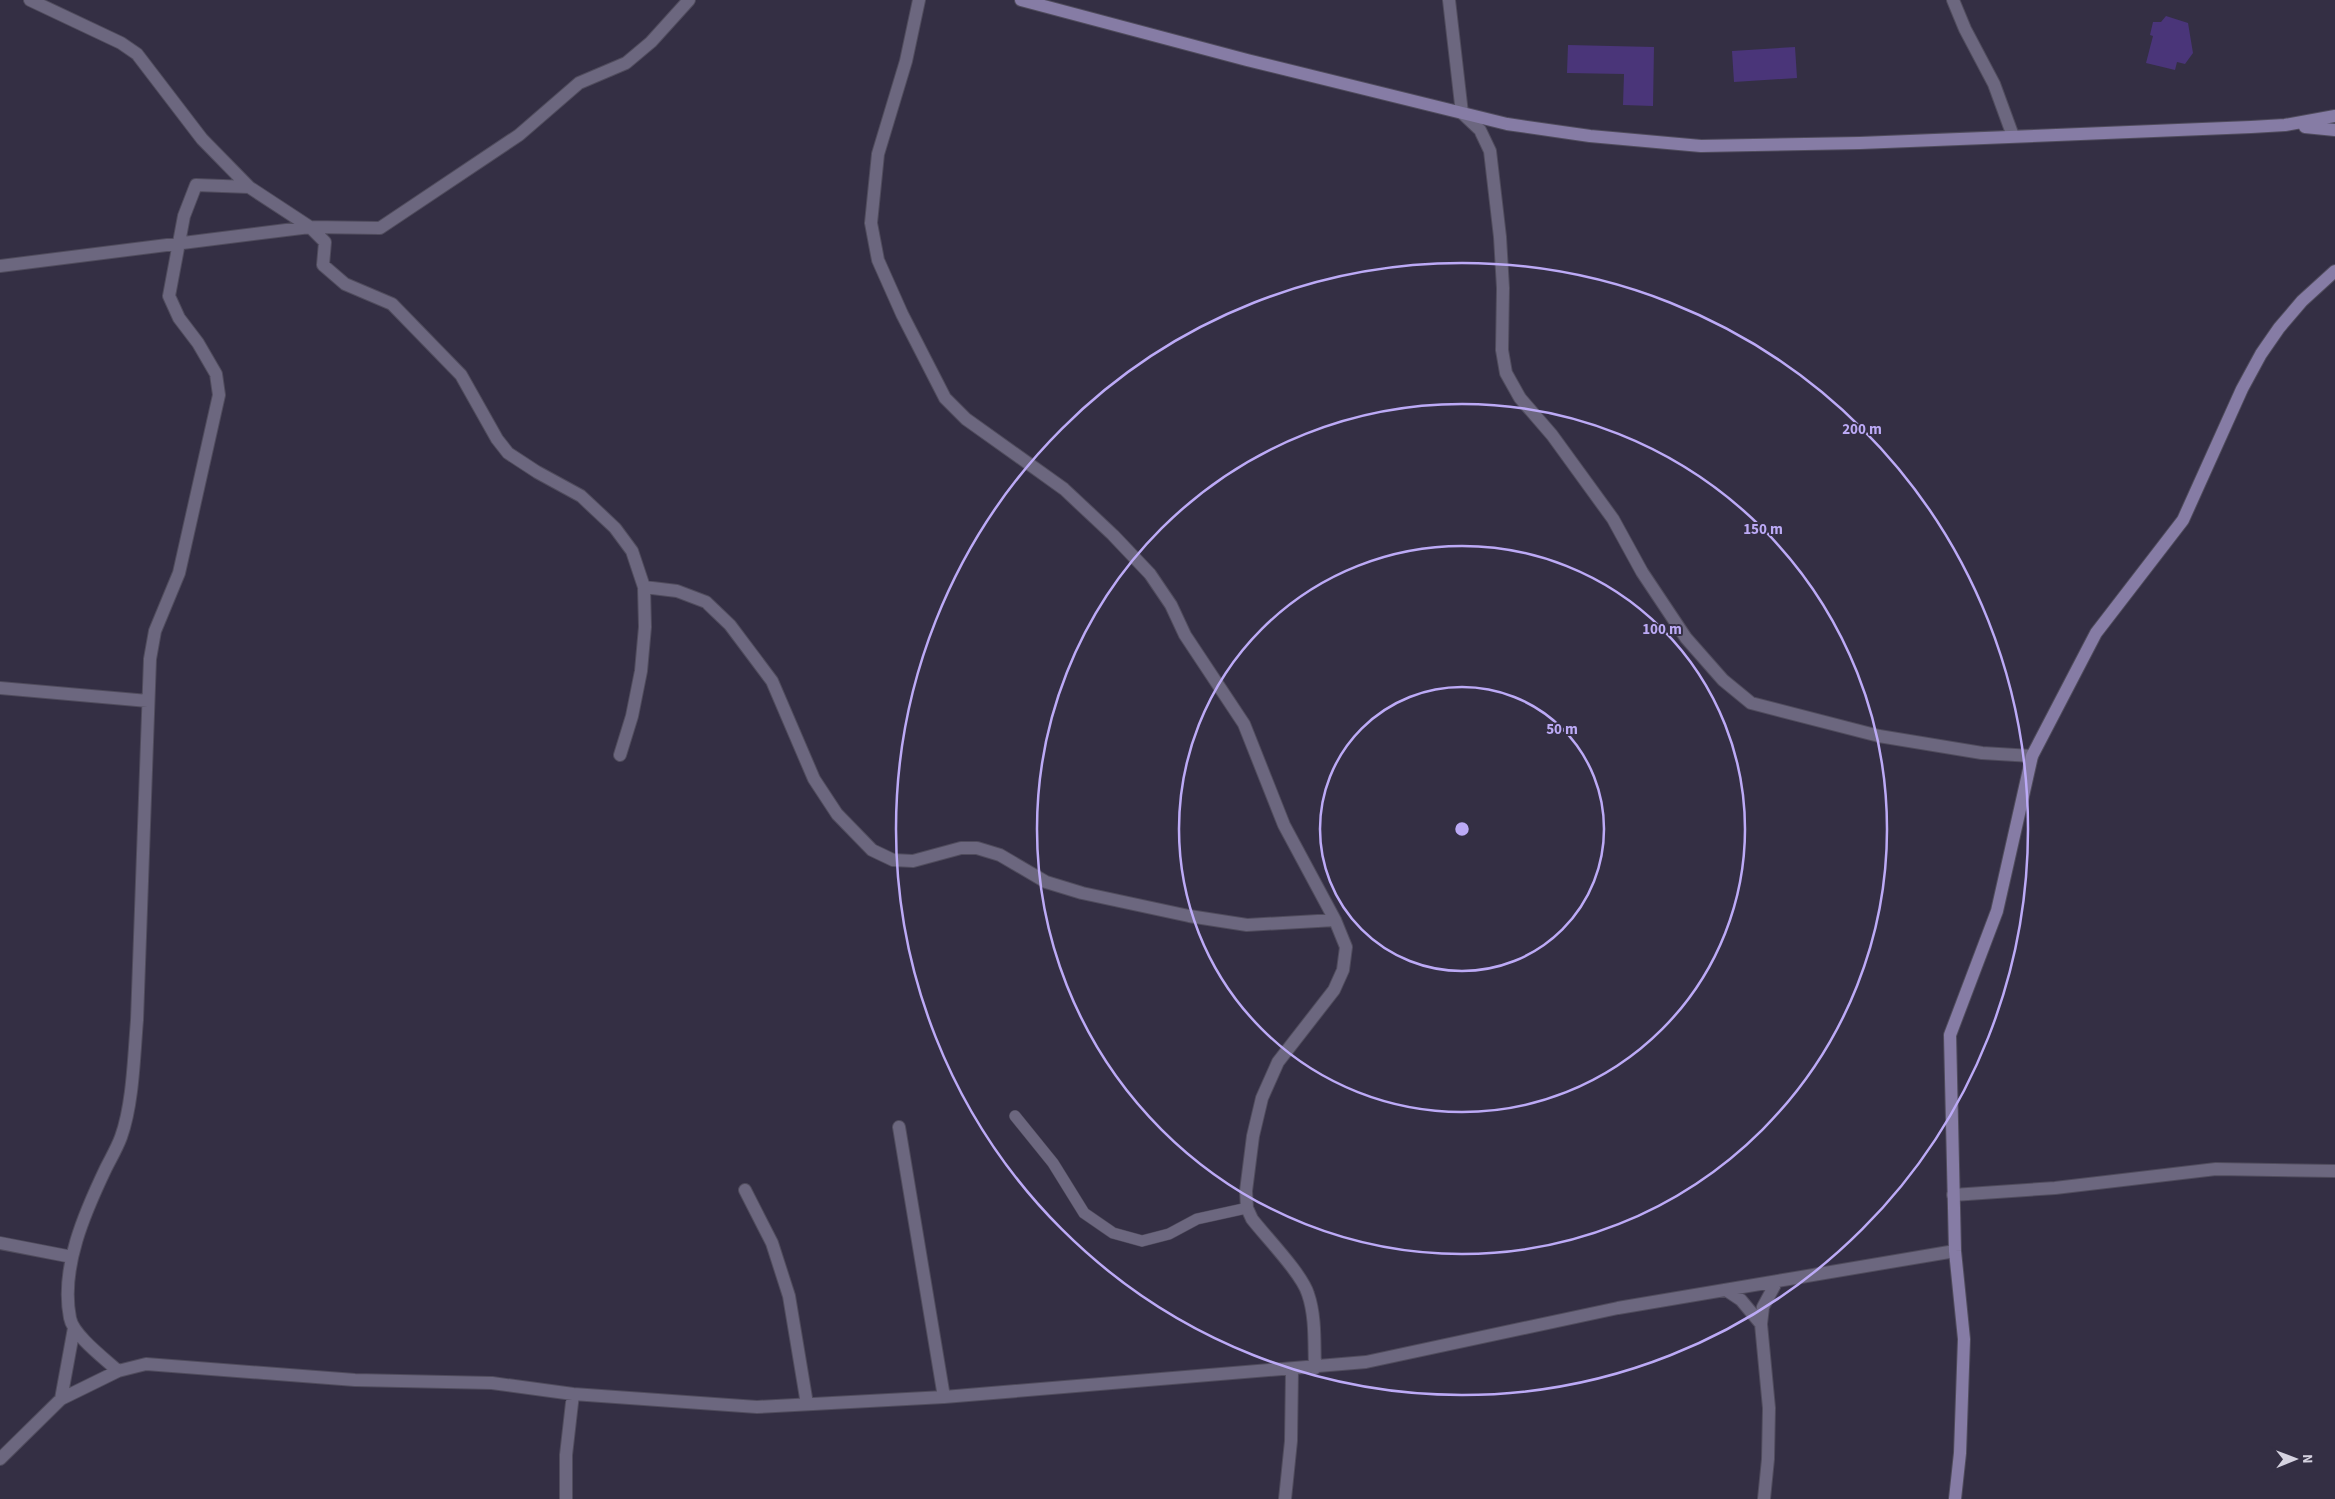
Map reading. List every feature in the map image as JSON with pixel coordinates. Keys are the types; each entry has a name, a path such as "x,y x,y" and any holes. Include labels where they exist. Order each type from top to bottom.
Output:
{"main road":[{"path":"1021,0 1507,124 1590,136 1701,146 1860,143 2285,126 2335,130"},
{"path":"2285,126 2335,116"},
{"path":"1955,1499 1960,1453 1964,1339 1955,1251 1950,1035 1997,911 2032,756 2096,632 2183,520 2242,389 2261,354 2279,328 2302,301 2335,271"}],"street":[{"path":"30,0 121,42 137,54 202,139 249,187 310,227 325,242 323,265 345,284 392,304 461,376 497,439 508,453 537,472 581,496 615,528 632,552 644,587 646,627 641,671 632,716 620,755"},
{"path":"0,266 310,227 380,228 519,135 579,83 626,63 651,42 689,0"},
{"path":"919,0 906,61 878,154 871,223 878,260 902,314 930,373 952,405 966,419 1064,489 1113,535 1150,574 1171,605 1185,635 1244,724 1284,825 1335,920 1346,947 1343,970 1334,990 1278,1062 1262,1098 1252,1136 1246,1191 1247,1208 1252,1219 1300,1279 1308,1293 1313,1316 1315,1368"},
{"path":"1449,0 1462,112 1480,130 1490,151 1503,279 1502,350 1506,373 1520,398 1552,435 1612,519 1642,572 1686,638 1723,680 1751,703 1775,711 1879,736 1982,753 2032,756"},
{"path":"1953,0 1965,29 1994,84 2013,136"},
{"path":"118,1371 74,1328 70,1318 69,1294 72,1257 90,1207 121,1136 134,1065 150,659 156,631 179,573 219,395 216,374 198,343 179,318 169,296 184,216 196,186 249,187"},
{"path":"644,587 677,590 706,602 730,625 772,681 814,779 837,814 872,850 893,860 913,861 961,848 977,848 1000,855 1046,882 1082,893 1189,916 1247,925 1335,920"},
{"path":"0,688 148,701"},
{"path":"899,1127 944,1398"},
{"path":"1953,1195 2055,1188 2216,1169 2335,1171"},
{"path":"744,1190 772,1243 789,1296 807,1404"},
{"path":"0,1243 72,1257"},
{"path":"0,1460 61,1399 118,1371 146,1364 356,1380 492,1383 573,1394 757,1407 944,1398 1171,1378 1292,1370 1366,1362 1618,1308 1955,1251"},
{"path":"1764,1499 1768,1459 1769,1408 1761,1324 1763,1307 1777,1281"},
{"path":"1726,1290 1741,1300 1761,1324"},
{"path":"61,1399 74,1328"},
{"path":"1285,1499 1291,1441 1292,1370"},
{"path":"566,1499 566,1455 573,1394"}],"lane":[{"path":"1015,1116 1053,1163 1084,1213 1113,1233 1142,1241 1169,1234 1197,1219 1247,1208"}],"building":[{"path":"2166,16 2188,23 2193,53 2185,64 2177,62 2175,70 2146,63 2153,36 2150,35 2153,22 2161,22"},
{"path":"1568,45 1654,47 1653,106 1623,105 1624,74 1567,73"},
{"path":"1795,47 1797,78 1734,82 1732,51"}]}
